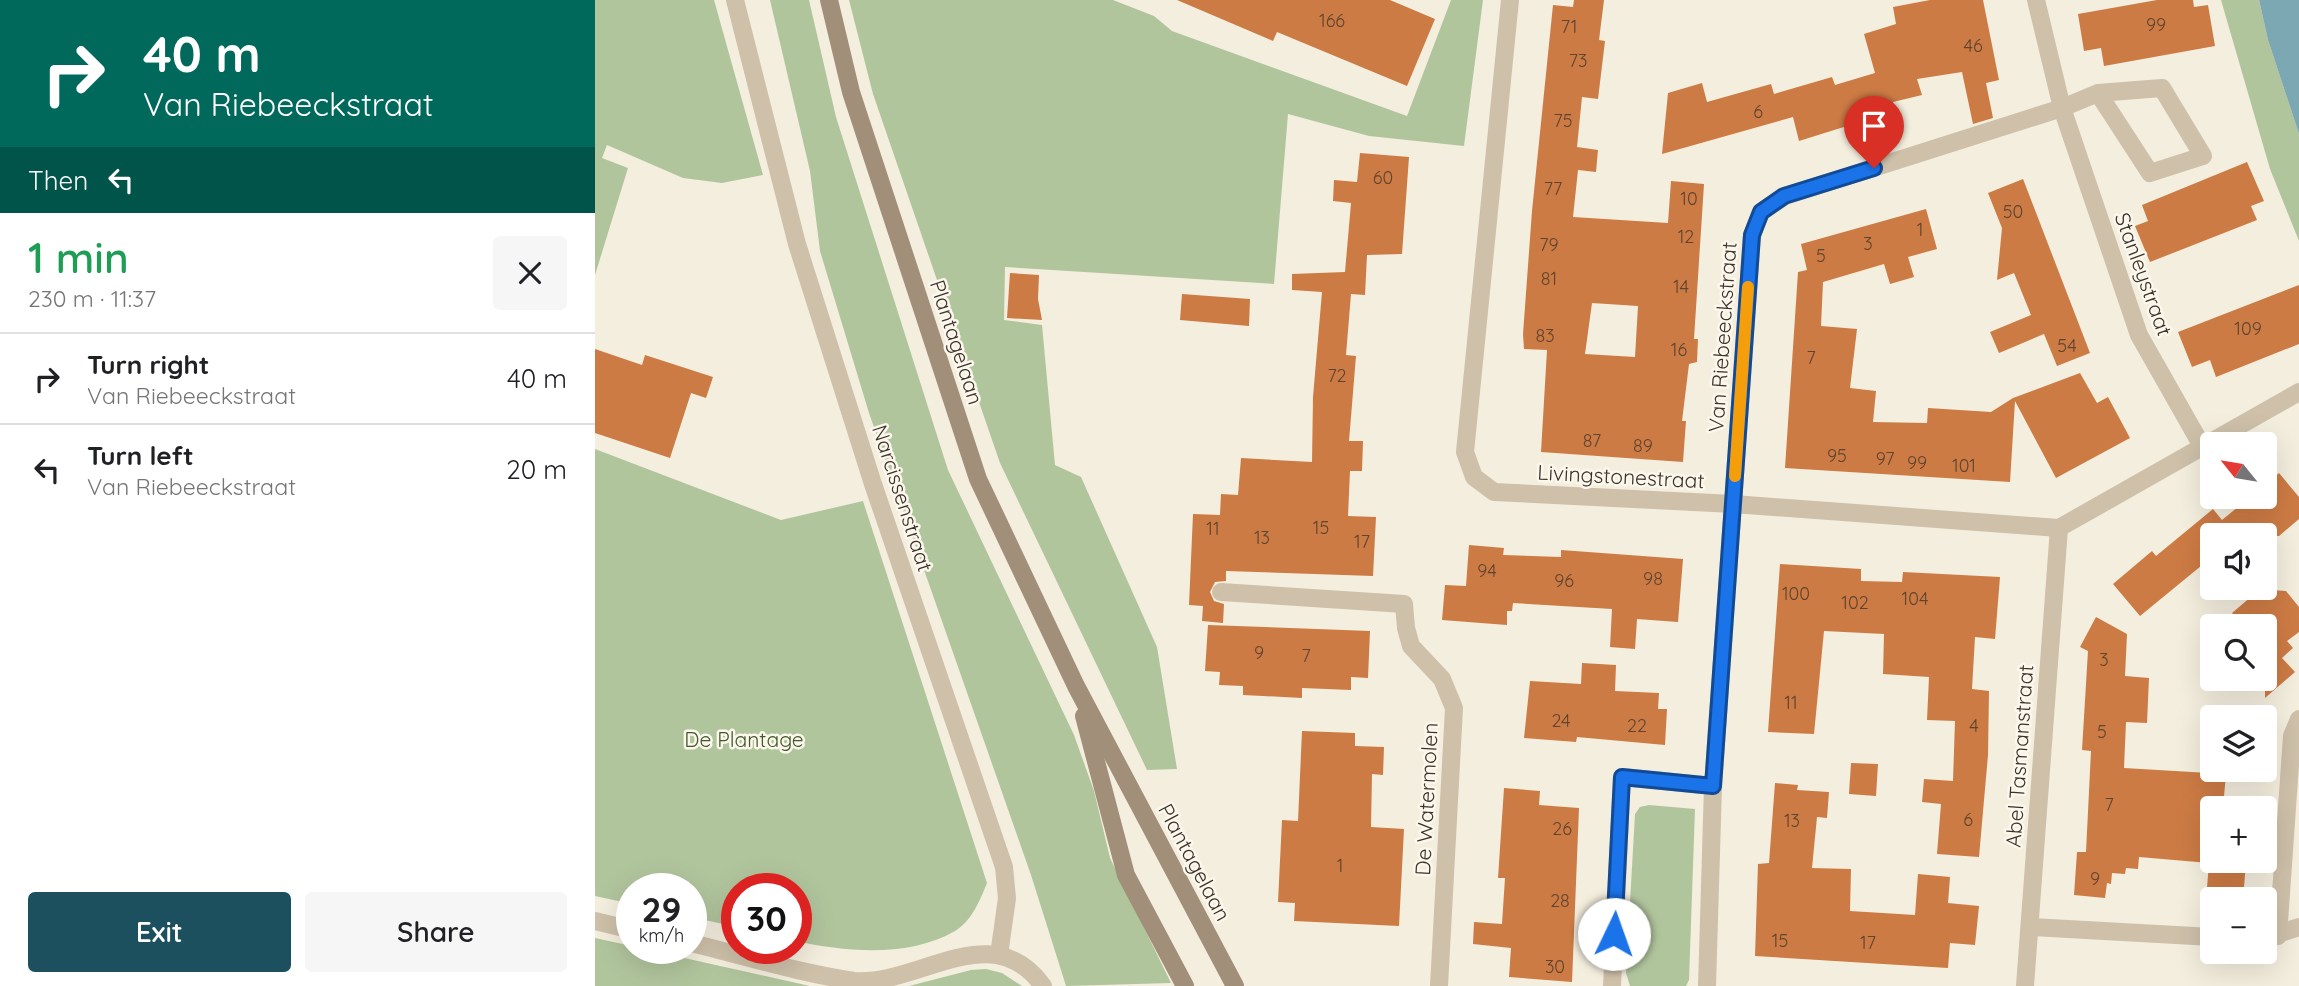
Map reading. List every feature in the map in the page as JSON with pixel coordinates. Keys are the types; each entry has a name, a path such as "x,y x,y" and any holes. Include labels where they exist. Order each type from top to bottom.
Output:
{"main road":[{"name":"Plantagelaan","path":"829,0 851,92 978,479 1076,686 1235,986"},
{"name":"Plantagelaan","path":"1076,686 1126,875 1185,986"}],"street":[{"name":"Narcissenstraat","path":"735,0 797,244 878,497 1004,867 1007,898 999,955"},
{"name":"Livingstonestraat","path":"1510,0 1465,452 1474,477 1494,492 1733,504 2059,528"},
{"name":"Stanleystraat","path":"2036,0 2062,108 2139,335 2200,442"},
{"path":"2062,108 2098,93 2162,88 2203,156 2150,173 2098,93"},
{"name":"Van Riebeeckstraat","path":"1707,986 1713,786 1752,235 1761,212 1784,196 2062,108"},
{"path":"2227,432 2299,392"},
{"path":"2059,528 2200,447"},
{"name":"Abel Tasmanstraat","path":"2025,986 2059,528"},
{"name":"De Watermolen","path":"1221,592 1405,604 1406,628 1412,646 1442,678 1454,708 1439,986"},
{"path":"2276,887 2293,736 2299,719"},
{"path":"1612,986 1622,777 1713,786"},
{"path":"595,921 616,926"},
{"path":"2030,927 2200,936"},
{"path":"2277,935 2299,928"},
{"path":"707,947 856,981 907,975 973,955 999,955 1022,963 1043,986"}],"green space":[{"path":"595,0 714,0 763,175 722,183 683,178 607,145 602,158 628,168 595,275"},
{"path":"770,0 809,0 836,117 948,470 1074,735 1094,791 1110,858 1171,983 1066,986 1031,875 869,413 820,251 810,171"},
{"path":"849,0 1113,0 1154,16 1172,31 1407,116 1451,0 1483,0 1464,146 1369,136 1288,114 1274,284 1005,267 1004,320 1042,325 1055,465 1081,477 1157,647 1177,769 1147,770 1000,463 873,94"},
{"path":"2221,0 2259,0 2268,40 2299,134 2299,241 2270,169"},
{"name":"De Plantage","path":"595,449 781,520 863,501 987,883 975,910 961,927 937,940 897,949 856,950 812,944 812,873 721,873 721,924 707,920 707,873 616,873 616,901 595,896"},
{"path":"1649,805 1695,809 1689,980 1686,986 1630,986 1626,973 1635,814 1640,807"},
{"path":"595,938 616,943 616,964 707,963 810,986 595,986"},
{"path":"986,969 1002,973 1022,986 909,986 971,970"}],"water":[{"path":"2259,0 2299,0 2299,134 2268,40"}],"building":[{"path":"1177,0 1390,0 1435,19 1407,86 1277,32 1273,41"},
{"path":"1574,0 1604,0 1599,40 1605,41 1598,99 1582,97 1577,147 1598,150 1596,172 1578,170 1573,217 1668,223 1671,181 1704,184 1694,339 1698,339 1697,362 1689,364 1682,421 1686,421 1683,462 1541,452 1547,350 1524,349 1523,334 1532,211 1553,5 1573,7","holes":["1592,303 1638,306 1635,357 1585,354"]},
{"path":"1930,0 1983,0 1999,80 1986,83 1993,118 1973,124 1962,72 1917,79 1922,95 1893,102 1895,111 1799,141 1793,117 1662,154 1668,93 1702,83 1707,102 1771,84 1774,94 1832,77 1835,85 1875,73 1864,34 1896,24 1893,7"},
{"path":"2157,0 2193,0 2194,7 2208,5 2215,46 2104,66 2101,48 2084,51 2078,14"},
{"path":"1360,153 1409,157 1402,254 1367,255 1365,295 1351,294 1346,355 1356,356 1349,441 1363,441 1362,471 1350,471 1348,516 1376,517 1373,576 1226,571 1226,581 1215,582 1210,592 1214,601 1224,604 1223,623 1202,621 1203,606 1189,605 1193,514 1220,515 1221,494 1238,495 1241,458 1312,462 1313,397 1322,292 1292,290 1292,274 1345,272 1351,203 1333,201 1334,180 1357,182"},
{"path":"2247,162 2264,201 2251,206 2257,220 2150,262 2135,226 2148,221 2142,205"},
{"path":"2023,179 2090,353 2057,366 2044,334 1999,353 1990,332 2031,315 2014,273 1997,280 2002,228 1988,193"},
{"path":"1926,209 1937,249 1908,257 1914,277 1890,284 1884,264 1823,282 1821,326 1857,329 1850,388 1876,391 1873,422 1927,423 1928,408 1991,412 2013,398 2080,373 2097,403 2108,397 2130,438 2056,478 2015,401 2010,482 1785,468 1798,272 1807,270 1801,244"},
{"path":"1010,273 1039,275 1038,299 1042,320 1007,318"},
{"path":"2299,285 2299,344 2216,377 2210,360 2192,367 2178,332"},
{"path":"1182,294 1250,299 1249,326 1180,320"},
{"path":"595,349 642,365 645,355 713,377 706,398 691,393 670,458 595,433"},
{"path":"2279,473 2299,497 2299,519 2279,536 2277,523 2200,523 2200,567 2140,616 2113,584 2152,551 2156,556 2213,509 2222,520 2235,509 2277,509"},
{"path":"1469,545 1504,548 1503,555 1561,557 1561,550 1683,559 1678,622 1637,619 1635,649 1610,647 1612,609 1513,603 1512,611 1507,611 1507,625 1442,620 1445,585 1466,586"},
{"path":"1780,564 1861,569 1861,581 1902,582 1903,572 2000,577 1995,639 1975,637 1972,689 1989,691 1988,755 1979,857 1937,854 1941,804 1922,802 1924,779 1953,781 1955,721 1927,720 1929,677 1883,674 1884,634 1824,631 1814,734 1768,732"},
{"path":"2277,590 2286,591 2299,607 2299,632 2287,641 2293,648 2282,658 2295,672 2277,688 2277,614 2232,613 2247,600 2277,600"},
{"path":"2096,617 2127,634 2125,676 2149,678 2147,723 2126,722 2124,768 2200,772 2200,782 2225,782 2224,796 2200,796 2200,862 2139,857 2138,869 2126,868 2125,874 2112,873 2111,884 2107,883 2105,898 2074,895 2077,852 2086,852 2091,751 2082,750 2088,651 2080,647"},
{"path":"1208,625 1370,631 1368,678 1351,677 1351,690 1302,688 1302,698 1243,695 1243,686 1219,685 1220,672 1205,671"},
{"path":"1582,663 1616,665 1615,691 1659,693 1658,709 1667,709 1665,745 1577,737 1576,742 1524,738 1530,681 1581,684"},
{"path":"1302,731 1355,733 1355,746 1384,747 1383,775 1372,774 1371,827 1404,829 1399,926 1294,921 1295,903 1278,902 1282,820 1298,821"},
{"path":"1851,763 1878,764 1876,796 1849,794"},
{"path":"1775,783 1798,785 1797,790 1829,792 1827,818 1817,817 1812,868 1851,869 1850,911 1915,915 1918,874 1950,877 1948,903 1979,906 1975,945 1950,943 1948,968 1755,956 1758,864 1769,863"},
{"path":"1504,788 1540,791 1539,805 1579,808 1572,982 1509,977 1511,948 1473,944 1474,922 1502,924 1505,878 1498,878"},
{"path":"2208,873 2245,873 2244,887 2207,887"}],"slow traffic":[{"path":"1735,476 1748,287"}],"route":[{"path":"1614,934 1622,777 1713,786 1752,235 1761,212 1784,196 1874,168"}]}
